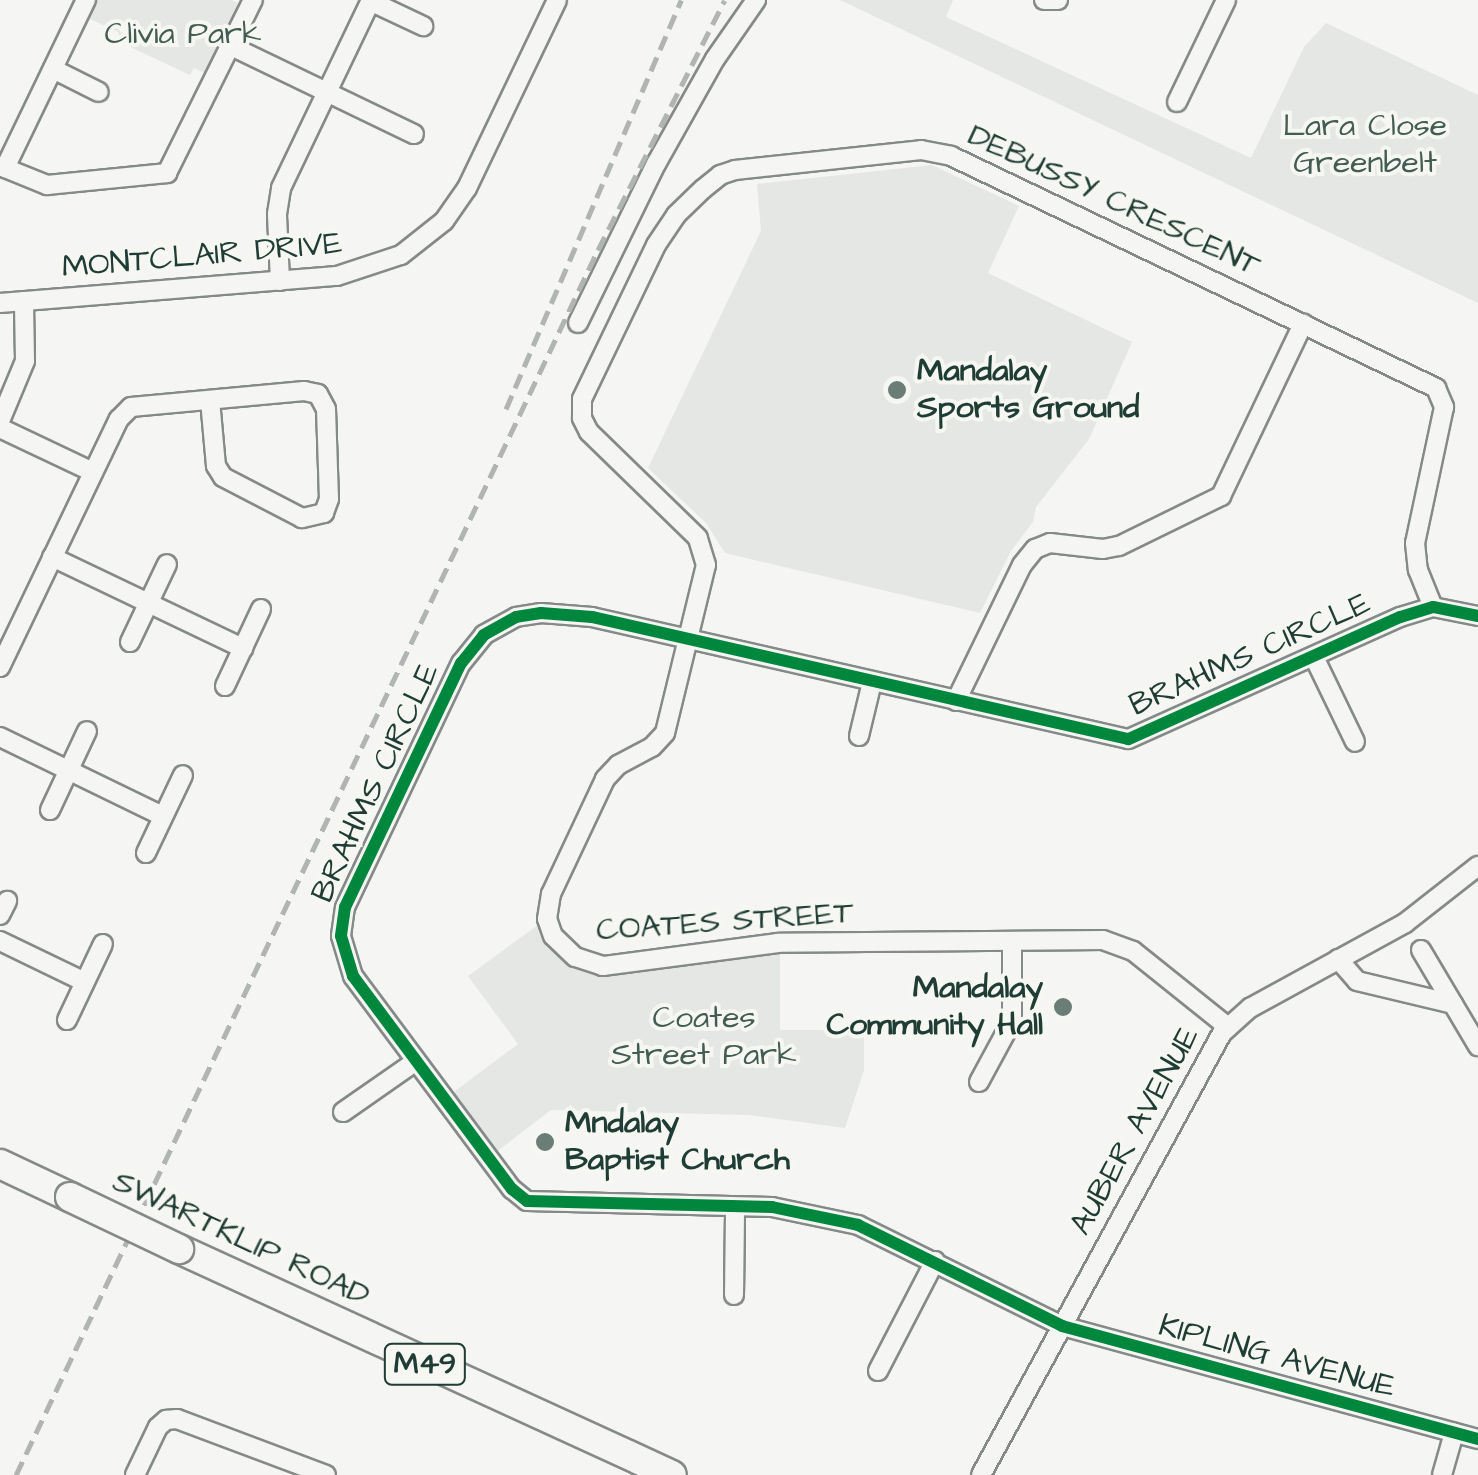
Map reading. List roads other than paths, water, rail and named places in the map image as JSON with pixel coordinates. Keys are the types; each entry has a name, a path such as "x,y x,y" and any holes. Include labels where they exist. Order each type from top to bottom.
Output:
{"main road":[{"name":"SWARTKLIP ROAD","path":"0,1164 672,1475"}],"street":[{"path":"86,0 3,167 47,186 167,172 253,0"},
{"path":"280,281 278,197 370,0 422,26"},
{"name":"MONTCLAIR DRIVE","path":"0,303 280,281 370,269 416,246 444,221 468,188 557,0"},
{"path":"578,323 665,149 715,59 756,0"},
{"path":"1044,0 1058,0"},
{"path":"1178,102 1226,0"},
{"path":"231,46 414,134"},
{"path":"53,70 100,92"},
{"name":"DEBUSSY CRESCENT","path":"689,638 706,565 704,549 694,534 588,432 581,408 668,224 720,174 783,164 935,151 1431,385 1442,397 1443,412 1415,542 1418,570 1434,607"},
{"path":"24,301 25,362 0,425 93,472"},
{"path":"956,701 1022,565 1036,549 1050,543 1103,549 1120,546 1220,496 1303,324"},
{"path":"0,666 119,419 131,407 304,391 322,397 329,499 324,513 302,518 222,477 216,466 210,400"},
{"path":"52,558 243,648"},
{"path":"130,642 167,564"},
{"path":"1434,607 1478,616"},
{"name":"BRAHMS CIRCLE","path":"1062,1326 858,1225 789,1210 527,1200 512,1189 348,966 341,926 345,907 461,663 494,628 528,614 592,617 1128,739 1400,617 1434,607"},
{"path":"225,686 262,609"},
{"name":"COATES STREET","path":"689,638 665,733 652,747 618,765 605,779 551,894 546,919 559,943 574,957 603,966 778,943 1104,940 1124,947 1228,1027"},
{"path":"1314,657 1355,742"},
{"path":"859,736 872,682"},
{"path":"50,810 88,732"},
{"path":"0,738 163,816"},
{"path":"146,854 182,775"},
{"name":"AUBER AVENUE","path":"981,1475 1228,1027 1250,1008 1404,923 1476,874"},
{"path":"979,1082 1012,1021 1012,940"},
{"path":"0,941 85,982"},
{"path":"66,1020 103,944"},
{"path":"1420,950 1478,1046"},
{"path":"1338,960 1357,981 1453,1004"},
{"path":"343,1112 416,1061"},
{"path":"734,1295 735,1206"},
{"path":"878,1371 935,1261"},
{"name":"KIPLING AVENUE","path":"1062,1326 1478,1440"},
{"path":"134,1475 166,1420 177,1419 326,1475"},
{"path":"1442,1475 1454,1433"}],"railway":[{"path":"506,409 681,0"},
{"path":"16,1475 598,250 725,0"}],"place":[{"name":"Mandalay Sports Ground","path":"897,390"},
{"name":"Mandalay Community Hall","path":"1063,1007"},
{"name":"Mndalay Baptist Church","path":"545,1142"}],"park label":[{"name":"Clivia Park","path":"183,34"},
{"name":"Lara Close Greenbelt","path":"1365,146"},
{"name":"Coates Street Park","path":"704,1038"}]}
